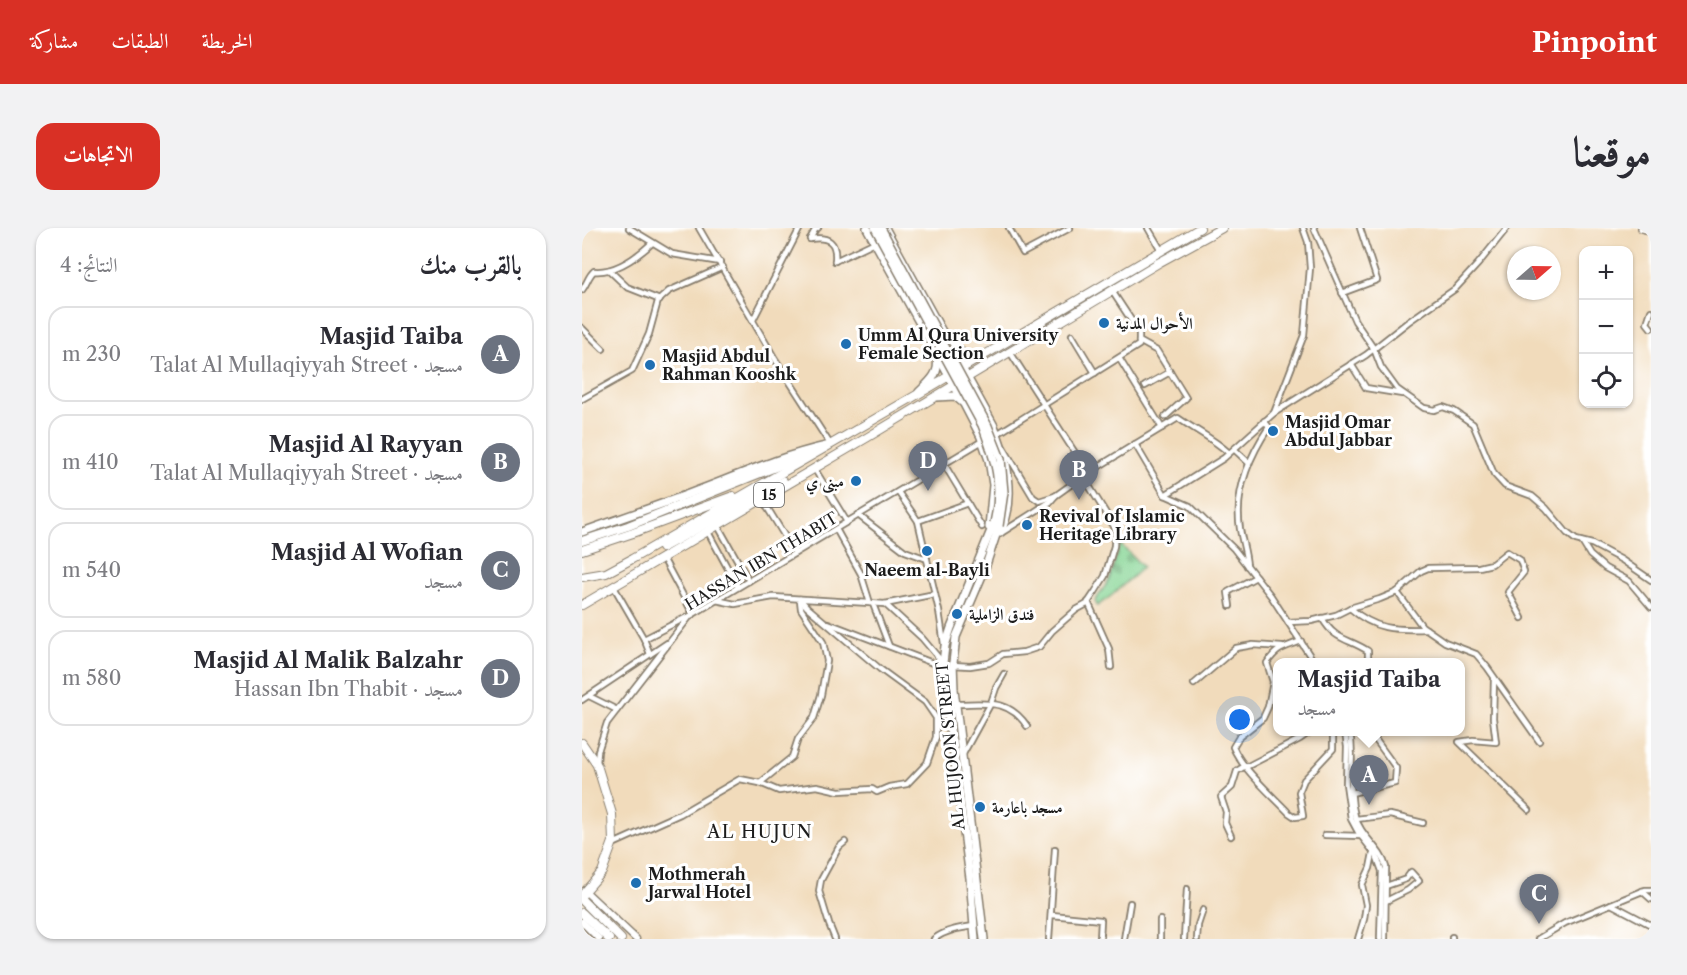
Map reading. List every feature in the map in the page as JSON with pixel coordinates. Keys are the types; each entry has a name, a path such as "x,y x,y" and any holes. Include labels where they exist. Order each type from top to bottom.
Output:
{"highway":[{"path":"582,577 606,573 1200,228"},
{"name":"15","path":"582,605 1160,262 1222,228"},
{"path":"582,541 807,454 816,453"},
{"path":"582,550 750,489 810,460 816,453"},
{"name":"15","path":"582,585 629,565 817,462 830,459"},
{"path":"582,743 597,765 612,814 611,845 602,872 583,893 611,929 622,939"},
{"path":"582,913 606,938"}],"main road":[{"path":"867,228 949,375 982,441 989,460 993,485 989,535"},
{"name":"AL HUJOON STREET","path":"876,228 982,425 995,458 998,485 996,524 989,535 951,628 945,646 943,665 943,683 970,878 975,939"},
{"name":"AL HUJOON STREET","path":"881,228 988,426 1001,459 1004,492 990,551 956,637 953,664 984,939"},
{"path":"885,228 1002,445 1008,476 1008,510 1004,525 990,551"},
{"path":"1642,228 1651,230"},
{"path":"942,333 964,356 974,361"},
{"path":"916,395 936,373 939,363 932,346"},
{"path":"930,399 955,396 964,403"},
{"path":"582,532 786,457 828,445"}],"street":[{"path":"629,228 672,254 721,265"},
{"path":"699,228 828,445"},
{"path":"753,320 800,228"},
{"path":"818,228 814,230 810,239 821,237 832,243 836,251 835,261 875,242"},
{"path":"1009,228 1023,253 1070,228"},
{"path":"1148,228 1161,250"},
{"path":"1274,413 1304,335 1310,268 1308,242 1303,228"},
{"path":"1314,228 1355,321 1374,349 1381,367 1397,389 1424,408 1434,410 1443,407 1473,423 1494,474 1505,486 1532,496 1576,540 1592,544 1622,560 1651,580"},
{"path":"1342,293 1377,280 1360,228"},
{"path":"1165,495 1224,458 1274,413 1374,349 1455,289 1507,228"},
{"path":"582,290 594,271 609,270 638,256 652,243"},
{"path":"582,399 632,370 649,334 660,300 669,291 721,265"},
{"path":"609,270 627,287 660,300"},
{"path":"1112,291 1138,332 1139,340 1157,351 1186,398 1165,417"},
{"path":"1651,311 1647,323 1651,328"},
{"path":"582,328 603,349"},
{"path":"1072,335 1095,373"},
{"name":"HASSAN IBN THABIT","path":"597,765 598,751 607,723 691,615 1002,431 1139,345 1139,340"},
{"path":"953,664 970,666 989,663 1003,654 1039,647 1052,631 1088,602 1105,576 1114,546 1115,528 1010,351"},
{"path":"1119,358 1162,428"},
{"path":"1351,364 1366,388 1405,394"},
{"path":"1145,386 1170,372"},
{"path":"999,535 1050,502 1085,475 1178,418 1215,441 1229,453"},
{"path":"1247,566 1240,529 1241,491 1249,463 1269,427 1264,421"},
{"path":"1136,444 1165,495 1190,506 1234,549 1288,622 1311,658"},
{"path":"1002,445 1033,497 1040,501 1055,496"},
{"path":"1234,449 1249,463"},
{"path":"944,464 982,527"},
{"path":"814,468 847,522"},
{"path":"898,492 918,521 945,646"},
{"path":"762,499 795,553"},
{"path":"918,521 968,503"},
{"path":"858,515 905,551 927,559"},
{"path":"718,525 749,581"},
{"path":"836,529 861,574 889,646"},
{"path":"708,532 738,587"},
{"path":"1582,542 1597,562 1629,581 1651,606"},
{"path":"1288,622 1311,621 1367,604 1397,592 1421,571 1428,568 1479,567 1492,564 1507,552 1520,560 1524,572 1508,592 1522,618"},
{"path":"644,639 691,615 663,558"},
{"path":"1230,606 1228,592 1256,577"},
{"path":"614,587 644,639 650,654"},
{"path":"1397,592 1426,630 1445,642 1476,654 1539,741"},
{"path":"716,600 735,604 773,597 885,604 935,594"},
{"path":"611,845 680,814 740,779 760,783 780,791 817,786 839,791 872,789 877,792 907,784 927,764 936,737 936,718 925,702 880,669 800,599"},
{"path":"760,783 792,757 798,739 814,718 821,695 827,661 822,642 801,609 800,599"},
{"path":"1088,602 1109,649 1111,667"},
{"path":"885,604 922,638 943,665"},
{"path":"1350,608 1359,616 1384,628 1426,630"},
{"path":"1322,618 1328,628 1339,638 1356,643 1368,651 1368,658"},
{"path":"825,622 943,665"},
{"path":"582,700 671,640"},
{"path":"1194,684 1236,648 1253,645 1281,647 1301,641"},
{"path":"1281,647 1267,663 1273,688 1263,718 1239,737 1233,747 1236,755 1289,813 1295,817 1303,816 1299,792 1305,780 1333,749 1334,736"},
{"path":"963,754 992,703 996,688 1004,674"},
{"path":"1494,677 1492,718 1496,742 1473,740 1459,742 1529,810"},
{"path":"589,696 617,710"},
{"path":"956,704 992,703 1015,713 1027,726"},
{"path":"1231,837 1225,823 1226,812 1221,797 1232,787 1237,771 1304,736"},
{"path":"1346,736 1346,784 1353,824 1381,864 1383,874 1380,939"},
{"path":"1350,736 1351,793 1356,819 1363,833 1384,860 1386,871 1386,939"},
{"path":"1351,793 1395,783 1396,768 1373,736"},
{"path":"1356,819 1390,815 1423,824"},
{"path":"1325,835 1361,836"},
{"path":"835,939 819,891 821,880 839,847 845,842"},
{"path":"1049,939 1055,849"},
{"path":"1358,939 1366,905 1362,885 1370,868 1373,852"},
{"path":"1386,886 1406,879 1411,872 1419,881 1408,890 1386,901"},
{"path":"1184,939 1187,889"},
{"path":"1538,939 1565,923 1642,891 1651,890"},
{"path":"1642,891 1651,898"},
{"path":"583,893 636,939"},
{"path":"1124,939 1130,903"},
{"path":"1611,904 1651,925"},
{"path":"1197,939 1198,925 1203,910"},
{"path":"1052,915 1101,920 1100,939"},
{"path":"1160,920 1160,939"},
{"path":"582,922 606,938"},
{"path":"934,939 945,932 974,926"}],"green space":[{"path":"1120,544 1143,567 1097,606 1095,601 1109,580"}],"place":[{"name":"الأحوال المدنية","path":"1104,323"},
{"name":"Umm Al Qura University Female Section","path":"846,344"},
{"name":"Masjid Abdul Rahman Kooshk","path":"650,365"},
{"name":"Masjid Omar Abdul Jabbar","path":"1273,431"},
{"name":"مبنى ي","path":"856,481"},
{"name":"Masjid Al Malik Balzahr","path":"928,491"},
{"name":"Masjid Al Rayyan","path":"1079,500"},
{"name":"Revival of Islamic Heritage Library","path":"1027,525"},
{"name":"Naeem al-Bayli","path":"927,551"},
{"name":"فندق الزاملية","path":"957,614"},
{"name":"Masjid Taiba","path":"1369,805"},
{"name":"مسجد باعارمة","path":"980,807"},
{"name":"Mothmerah Jarwal Hotel","path":"636,883"},
{"name":"Masjid Al Wofian","path":"1539,924"}],"district":[{"name":"AL HUJUN","path":"760,832"}]}
